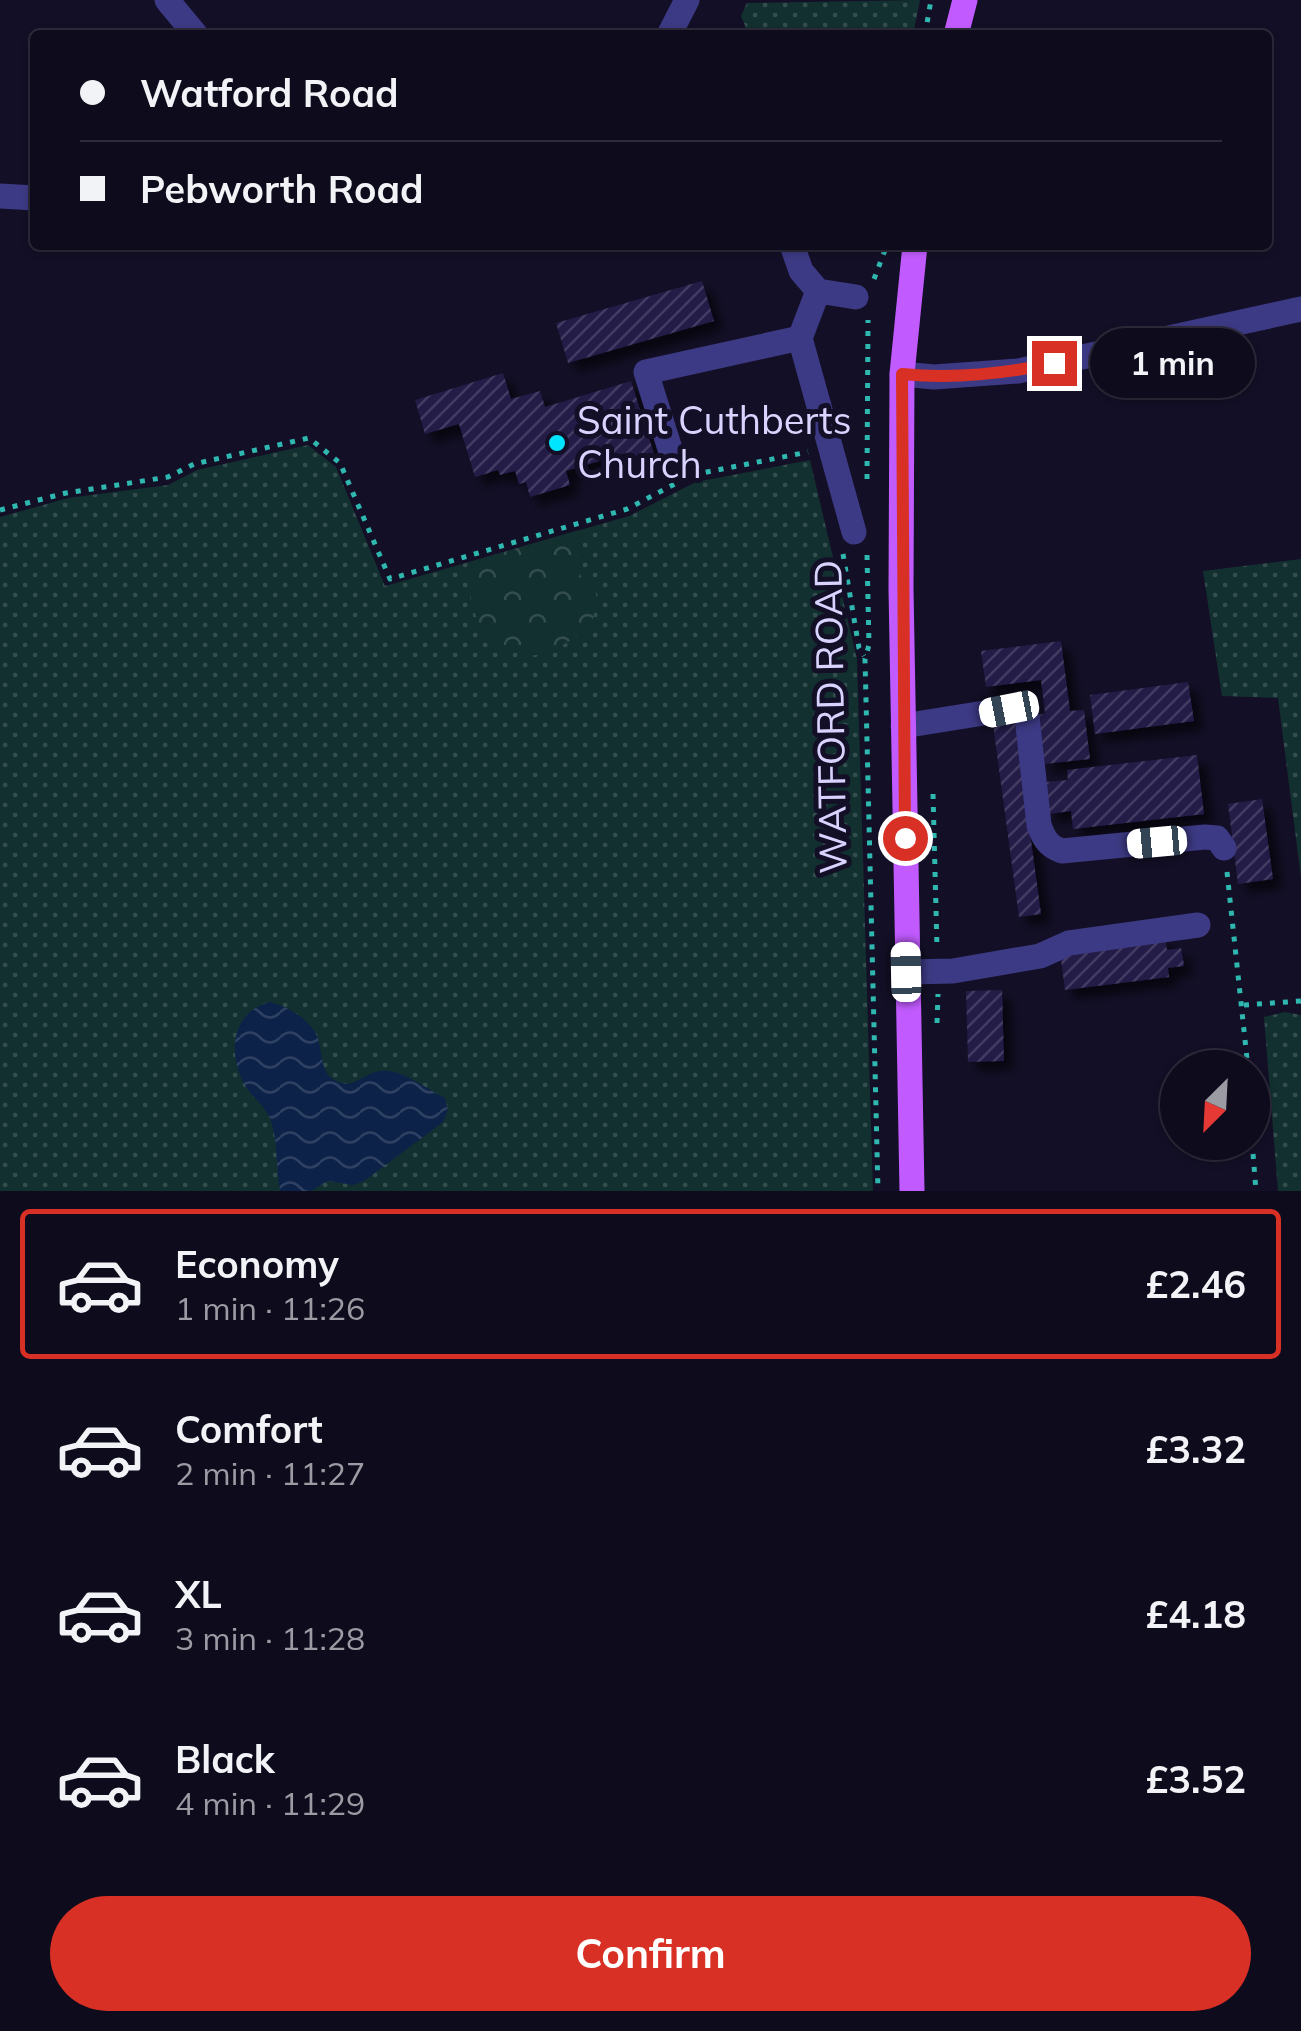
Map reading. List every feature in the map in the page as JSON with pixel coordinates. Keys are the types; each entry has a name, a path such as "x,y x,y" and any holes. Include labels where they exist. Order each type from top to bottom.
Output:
{"main road":[{"path":"957,30 965,0"},
{"name":"WATFORD ROAD","path":"912,1191 906,972 902,374 914,250"}],"street":[{"path":"166,0 192,30"},
{"path":"677,30 688,0"},
{"path":"0,196 30,198"},
{"path":"794,250 801,271 818,291 866,301"},
{"path":"818,291 800,338 855,544"},
{"path":"902,374 934,377 1018,371 1301,309"},
{"path":"670,449 646,372 800,338"},
{"path":"903,726 1021,710 1027,717 1038,825 1044,841 1062,851 1205,837 1217,838 1224,848"},
{"path":"906,972 953,971 1040,956 1069,943 1198,925"}],"path":[{"path":"926,30 931,0"},
{"path":"867,496 866,301 885,250"},
{"path":"0,510 66,493 168,477 194,464 309,438 340,462 390,579 627,509 692,475 830,448"},
{"path":"855,544 860,648 865,658"},
{"name":"WATFORD ROAD","path":"855,544 868,645 865,658 878,1191"},
{"path":"1224,848 1247,1050"},
{"path":"1244,1005 1301,1001"},
{"path":"1254,1160 1256,1191"}],"green space":[{"path":"920,0 914,30 747,30 741,16 747,3"},
{"path":"308,445 336,467 385,586 629,516 696,482 810,460 857,659 873,1191 0,1191 0,517 68,498 168,485 197,470"},
{"path":"579,530 580,575 594,584 597,600 591,627 558,648 539,654 521,654 489,645 470,594 470,562"},
{"path":"1301,559 1301,878 1278,698 1222,696 1203,571"},
{"path":"1285,1012 1301,1015 1301,1191 1278,1191 1270,1050 1267,1050 1264,1017"}],"water":[{"path":"270,1002 295,1013 311,1026 330,1077 348,1084 380,1071 405,1076 445,1098 448,1110 443,1122 364,1181 353,1185 328,1181 311,1191 280,1191 271,1121 241,1078 235,1051 239,1026 246,1016"}],"building":[{"path":"702,281 714,321 568,363 556,323"},
{"name":"Saint Cuthberts Church","path":"503,373 511,399 540,391 545,407 631,381 655,457 633,463 630,452 566,471 570,485 530,497 526,482 519,484 515,471 500,475 498,470 475,477 459,424 425,434 415,400"},
{"path":"1061,641 1070,711 1084,710 1090,759 1044,764 1039,715 1045,713 1041,680 986,687 981,651"},
{"path":"1188,682 1194,721 1095,734 1090,695"},
{"path":"1015,722 1041,914 1019,917 993,725"},
{"path":"1197,755 1204,814 1073,829 1071,811 1048,814 1045,782 1068,780 1067,770"},
{"path":"1262,799 1273,879 1238,884 1228,804"},
{"path":"1165,938 1167,950 1181,948 1184,966 1168,968 1169,977 1065,990 1060,952"},
{"path":"1002,990 1004,1061 968,1062 966,991"}],"place":[{"name":"Saint Cuthberts Church","path":"557,443"}],"route":[{"path":"905,838 902,374 934,377 1018,371 1054,363"}]}
